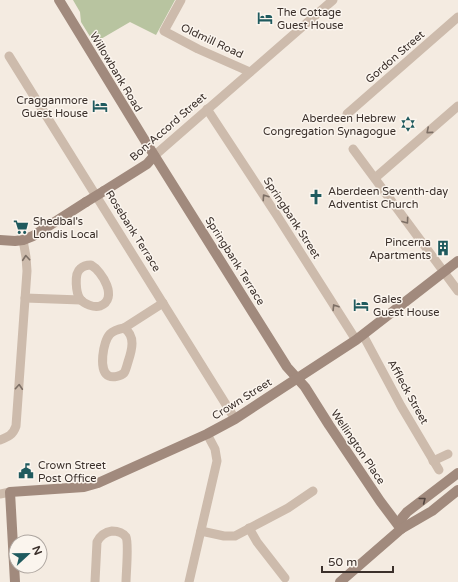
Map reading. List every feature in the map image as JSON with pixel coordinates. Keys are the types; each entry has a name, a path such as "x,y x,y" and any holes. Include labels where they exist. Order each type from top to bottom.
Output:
{"street":[{"name":"Willowbank Road","path":"59,0 154,156"},
{"name":"Oldmill Road","path":"181,0 164,31 198,49 250,72"},
{"name":"Bon-Accord Street","path":"0,240 15,241 33,236 147,164 207,109 333,0"},
{"name":"Gordon Street","path":"347,114 458,17"},
{"name":"Rosebank Terrace","path":"9,56 235,419"},
{"path":"375,178 458,106"},
{"name":"Springbank Street","path":"207,109 359,338"},
{"path":"353,149 458,291"},
{"name":"Springbank Terrace","path":"154,156 287,367 297,379"},
{"path":"0,440 10,436 14,432 16,426 27,271 23,240"},
{"name":"Crown Street","path":"10,492 84,487 98,483 208,434 235,419 359,338 458,261"},
{"path":"25,298 81,300 88,304 96,306 101,305 106,301 108,291 105,280 96,267 91,265 85,266 78,270 77,277 81,300"},
{"path":"124,328 129,332 133,341 127,367 124,373 115,377 108,376 105,372 103,362 106,342 110,333 124,328 163,303"},
{"name":"Affleck Street","path":"359,338 439,470"},
{"name":"Wellington Place","path":"297,379 306,387 328,425 401,529"},
{"path":"189,582 217,461 215,449 208,434"},
{"path":"433,461 448,454"},
{"path":"401,529 402,518 407,512 458,473"},
{"path":"340,582 401,529 432,511 458,490"},
{"path":"202,531 224,536 235,536 288,508 312,491"},
{"path":"0,494 10,492 15,582"},
{"path":"249,528 257,542 286,578"},
{"path":"95,582 97,542 104,534 114,531 126,537 127,541 126,582"}],"green space":[{"path":"73,0 175,0 156,35 130,22 94,43 81,22 80,12"}],"place":[{"name":"The Cottage Guest House","path":"265,18"},
{"name":"Cragganmore Guest House","path":"100,106"},
{"name":"Aberdeen Hebrew Congregation Synagogue","path":"408,124"},
{"name":"Aberdeen Seventh-day Adventist Church","path":"316,197"},
{"name":"Shedbal's Londis Local","path":"21,227"},
{"name":"Pincerna Apartments","path":"443,248"},
{"name":"Gales Guest House","path":"361,305"},
{"name":"Crown Street Post Office","path":"26,471"}]}
